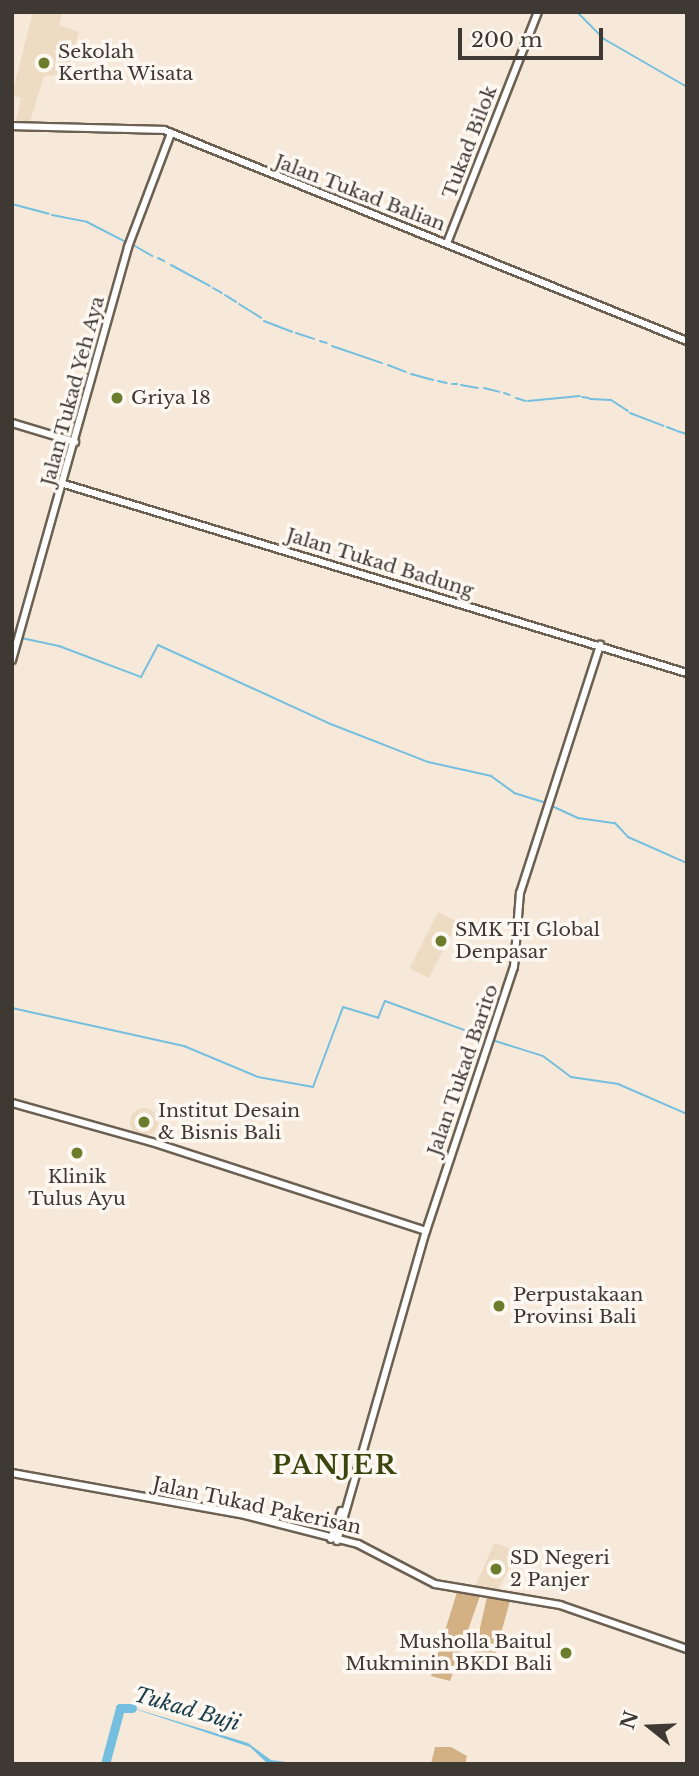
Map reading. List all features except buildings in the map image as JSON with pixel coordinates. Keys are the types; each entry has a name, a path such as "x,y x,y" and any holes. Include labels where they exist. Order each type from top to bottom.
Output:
{"street":[{"name":"Tukad Bilok","path":"447,243 538,12"},
{"name":"Jalan Tukad Balian","path":"12,126 48,130 136,125 171,132 687,341"},
{"name":"Jalan Tukad Yeh Aya","path":"12,660 64,484 128,247 171,132"},
{"path":"12,423 75,442"},
{"name":"Jalan Tukad Badung","path":"64,484 687,673"},
{"name":"Jalan Tukad Barito","path":"334,1540 426,1231 518,954 519,901 547,802 600,645"},
{"path":"12,1103 152,1142 426,1231"},
{"name":"Jalan Tukad Pakerisan","path":"12,1472 233,1513 369,1547 435,1584 560,1605 687,1649"}],"shaded area":[{"name":"Sekolah Kertha Wisata","path":"23,12 63,12 59,25 79,32 66,75 44,76 29,125 15,125 21,98 12,95 32,15"},
{"name":"SMK TI Global Denpasar","path":"438,912 458,922 429,978 409,968"},
{"name":"Institut Desain & Bisnis Bali","path":"144,1108 154,1112 158,1122 154,1132 144,1136 134,1132 130,1122 134,1112"},
{"name":"SD Negeri 2 Panjer","path":"494,1543 518,1551 498,1590 475,1587"},
{"path":"457,1592 480,1596 450,1681 431,1676"},
{"path":"487,1597 510,1601 491,1669 472,1663"},
{"path":"435,1747 451,1747 467,1756 465,1764 431,1764"}],"water":[{"path":"120,1704 248,1743 271,1760 302,1764 267,1763 250,1747"}],"waterway":[{"path":"577,12 604,39 687,87"},
{"path":"12,204 49,214"},
{"path":"52,215 87,222 126,242"},
{"path":"135,246 152,256"},
{"path":"158,258 164,261"},
{"path":"171,265 210,286"},
{"path":"213,288 222,293"},
{"path":"225,295 236,302"},
{"path":"239,304 261,318"},
{"path":"264,321 292,332"},
{"path":"296,333 314,339"},
{"path":"320,341 327,343"},
{"path":"332,346 382,363"},
{"path":"388,365 406,372"},
{"path":"411,374 433,380"},
{"path":"438,381 447,383"},
{"path":"452,384 457,384"},
{"path":"461,385 478,388"},
{"path":"484,388 500,392"},
{"path":"504,393 510,395"},
{"path":"528,401 580,396"},
{"path":"582,397 589,398"},
{"path":"516,398 526,401"},
{"path":"590,399 611,400 628,411"},
{"path":"630,413 664,426"},
{"path":"667,427 675,430"},
{"path":"677,431 687,434"},
{"path":"12,636 59,646 141,677 158,645 328,723 428,762 491,776 514,793 547,803"},
{"path":"552,806 578,818 615,823 628,837 687,863"},
{"path":"12,1008 184,1046 258,1077 313,1087 343,1007 378,1018 385,1001 486,1038"},
{"path":"492,1040 543,1056 571,1077 618,1084 687,1114"},
{"name":"Tukad Buji","path":"105,1764 120,1708 132,1708"}],"place":[{"name":"Sekolah Kertha Wisata","path":"44,63"},
{"name":"Griya 18","path":"117,398"},
{"name":"SMK TI Global Denpasar","path":"441,941"},
{"name":"Institut Desain & Bisnis Bali","path":"144,1122"},
{"name":"Klinik Tulus Ayu","path":"77,1153"},
{"name":"Perpustakaan Provinsi Bali","path":"499,1306"},
{"name":"SD Negeri 2 Panjer","path":"496,1569"},
{"name":"Musholla Baitul Mukminin BKDI Bali","path":"566,1653"}],"district":[{"name":"PANJER","path":"335,1466"}]}
